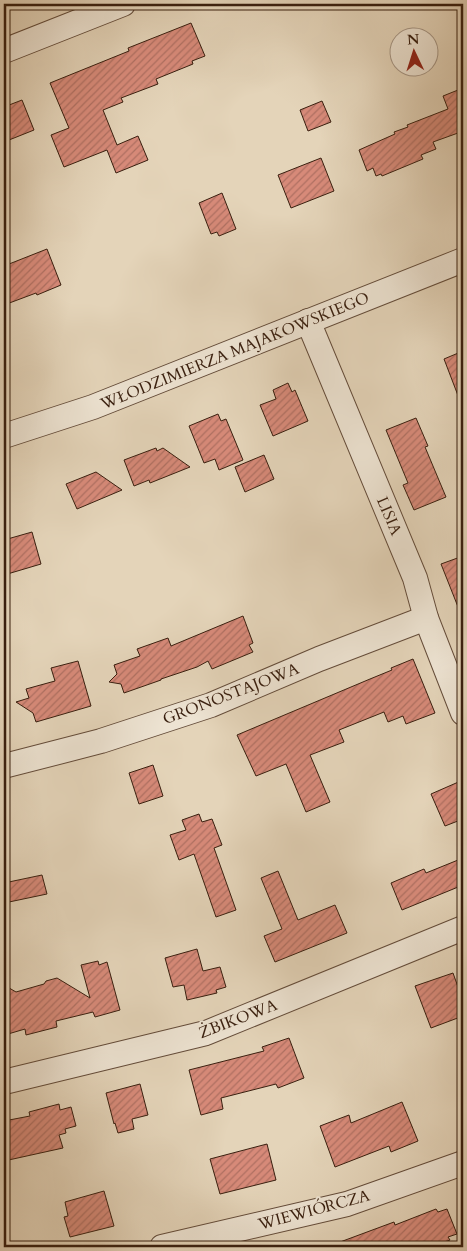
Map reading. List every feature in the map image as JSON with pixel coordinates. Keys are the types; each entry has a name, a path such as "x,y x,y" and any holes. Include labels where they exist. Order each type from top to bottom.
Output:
{"street":[{"path":"4,52 123,4"},
{"name":"WŁODZIMIERZA MAJAKOWSKIEGO","path":"4,436 93,408 463,260"},
{"name":"LISIA","path":"308,321 415,578 426,618 463,713"},
{"name":"GRONOSTAJOWA","path":"4,766 101,741 211,705 426,618"},
{"name":"ŻBIKOWA","path":"4,1082 206,1033 463,928"},
{"name":"WIEWIÓRCZA","path":"162,1247 347,1204 463,1163"}],"building":[{"path":"191,23 205,56 192,61 193,64 156,79 158,84 121,98 123,102 103,110 117,145 138,136 148,160 116,173 107,150 64,167 51,135 69,128 50,83 129,51 128,48"},
{"path":"463,88 463,144 458,133 433,142 436,149 421,155 423,159 382,176 381,174 376,176 373,168 367,171 359,150 395,134 394,132 408,127 407,125 448,109 443,96"},
{"path":"22,100 34,130 4,142 4,107"},
{"path":"322,101 331,122 308,131 300,110"},
{"path":"321,158 334,191 291,208 278,175"},
{"path":"222,193 236,229 219,236 217,232 211,234 199,203"},
{"path":"47,249 61,285 4,305 4,266"},
{"path":"463,351 463,406 462,406 444,359"},
{"path":"288,383 292,392 295,390 308,421 273,436 260,405 276,399 273,390"},
{"path":"218,414 221,421 226,419 243,460 219,470 215,459 204,463 189,426"},
{"path":"416,418 428,446 425,447 446,497 414,510 403,485 408,483 386,430"},
{"path":"156,448 157,451 163,448 190,467 150,483 149,480 134,486 124,460"},
{"path":"264,455 274,479 245,492 235,467"},
{"path":"96,472 122,490 77,509 66,484"},
{"path":"32,532 41,564 4,575 4,540"},
{"path":"463,556 463,617 462,617 441,564"},
{"path":"243,616 253,643 249,645 253,652 212,669 208,661 197,667 124,693 121,684 109,682 117,674 114,665 140,656 137,649 168,638 171,646"},
{"path":"413,659 435,713 406,724 403,716 388,722 384,712 339,730 344,742 310,755 330,802 306,812 286,764 256,776 237,735 392,670 391,668"},
{"path":"78,661 91,706 36,722 33,713 16,702 29,698 26,689 55,681 51,668"},
{"path":"153,765 163,796 139,804 129,773"},
{"path":"463,780 463,819 445,826 431,794"},
{"path":"199,814 202,822 212,819 222,845 214,848 236,910 216,917 194,854 179,860 170,835 186,830 182,820"},
{"path":"463,858 463,885 402,910 391,883 424,869 426,873"},
{"path":"278,871 298,920 335,905 347,933 275,962 264,936 282,929 261,878"},
{"path":"42,875 47,894 9,902 4,883"},
{"path":"197,949 203,971 220,967 226,987 216,990 217,993 187,1000 184,985 173,987 165,958"},
{"path":"98,961 99,965 107,962 120,1010 95,1017 93,1012 56,1021 57,1027 26,1035 25,1029 8,1034 4,1018 4,985 16,992 57,978 90,998 81,965"},
{"path":"453,973 463,1001 463,1016 431,1028 415,986"},
{"path":"289,1038 304,1078 278,1088 276,1084 221,1098 223,1109 201,1115 189,1070 264,1051 262,1047"},
{"path":"140,1084 148,1115 132,1119 134,1129 118,1133 106,1093"},
{"path":"402,1102 418,1141 391,1152 389,1146 335,1167 320,1126 349,1115 351,1123"},
{"path":"59,1104 60,1110 71,1107 76,1126 65,1129 66,1133 59,1135 63,1148 4,1161 4,1121 30,1116 29,1112"},
{"path":"267,1144 276,1180 220,1194 210,1159"},
{"path":"104,1191 114,1226 70,1237 64,1217 68,1216 65,1202"},
{"path":"436,1209 438,1212 447,1209 457,1234 448,1237 450,1240 431,1247 332,1247 332,1245 394,1222 395,1225"}]}
